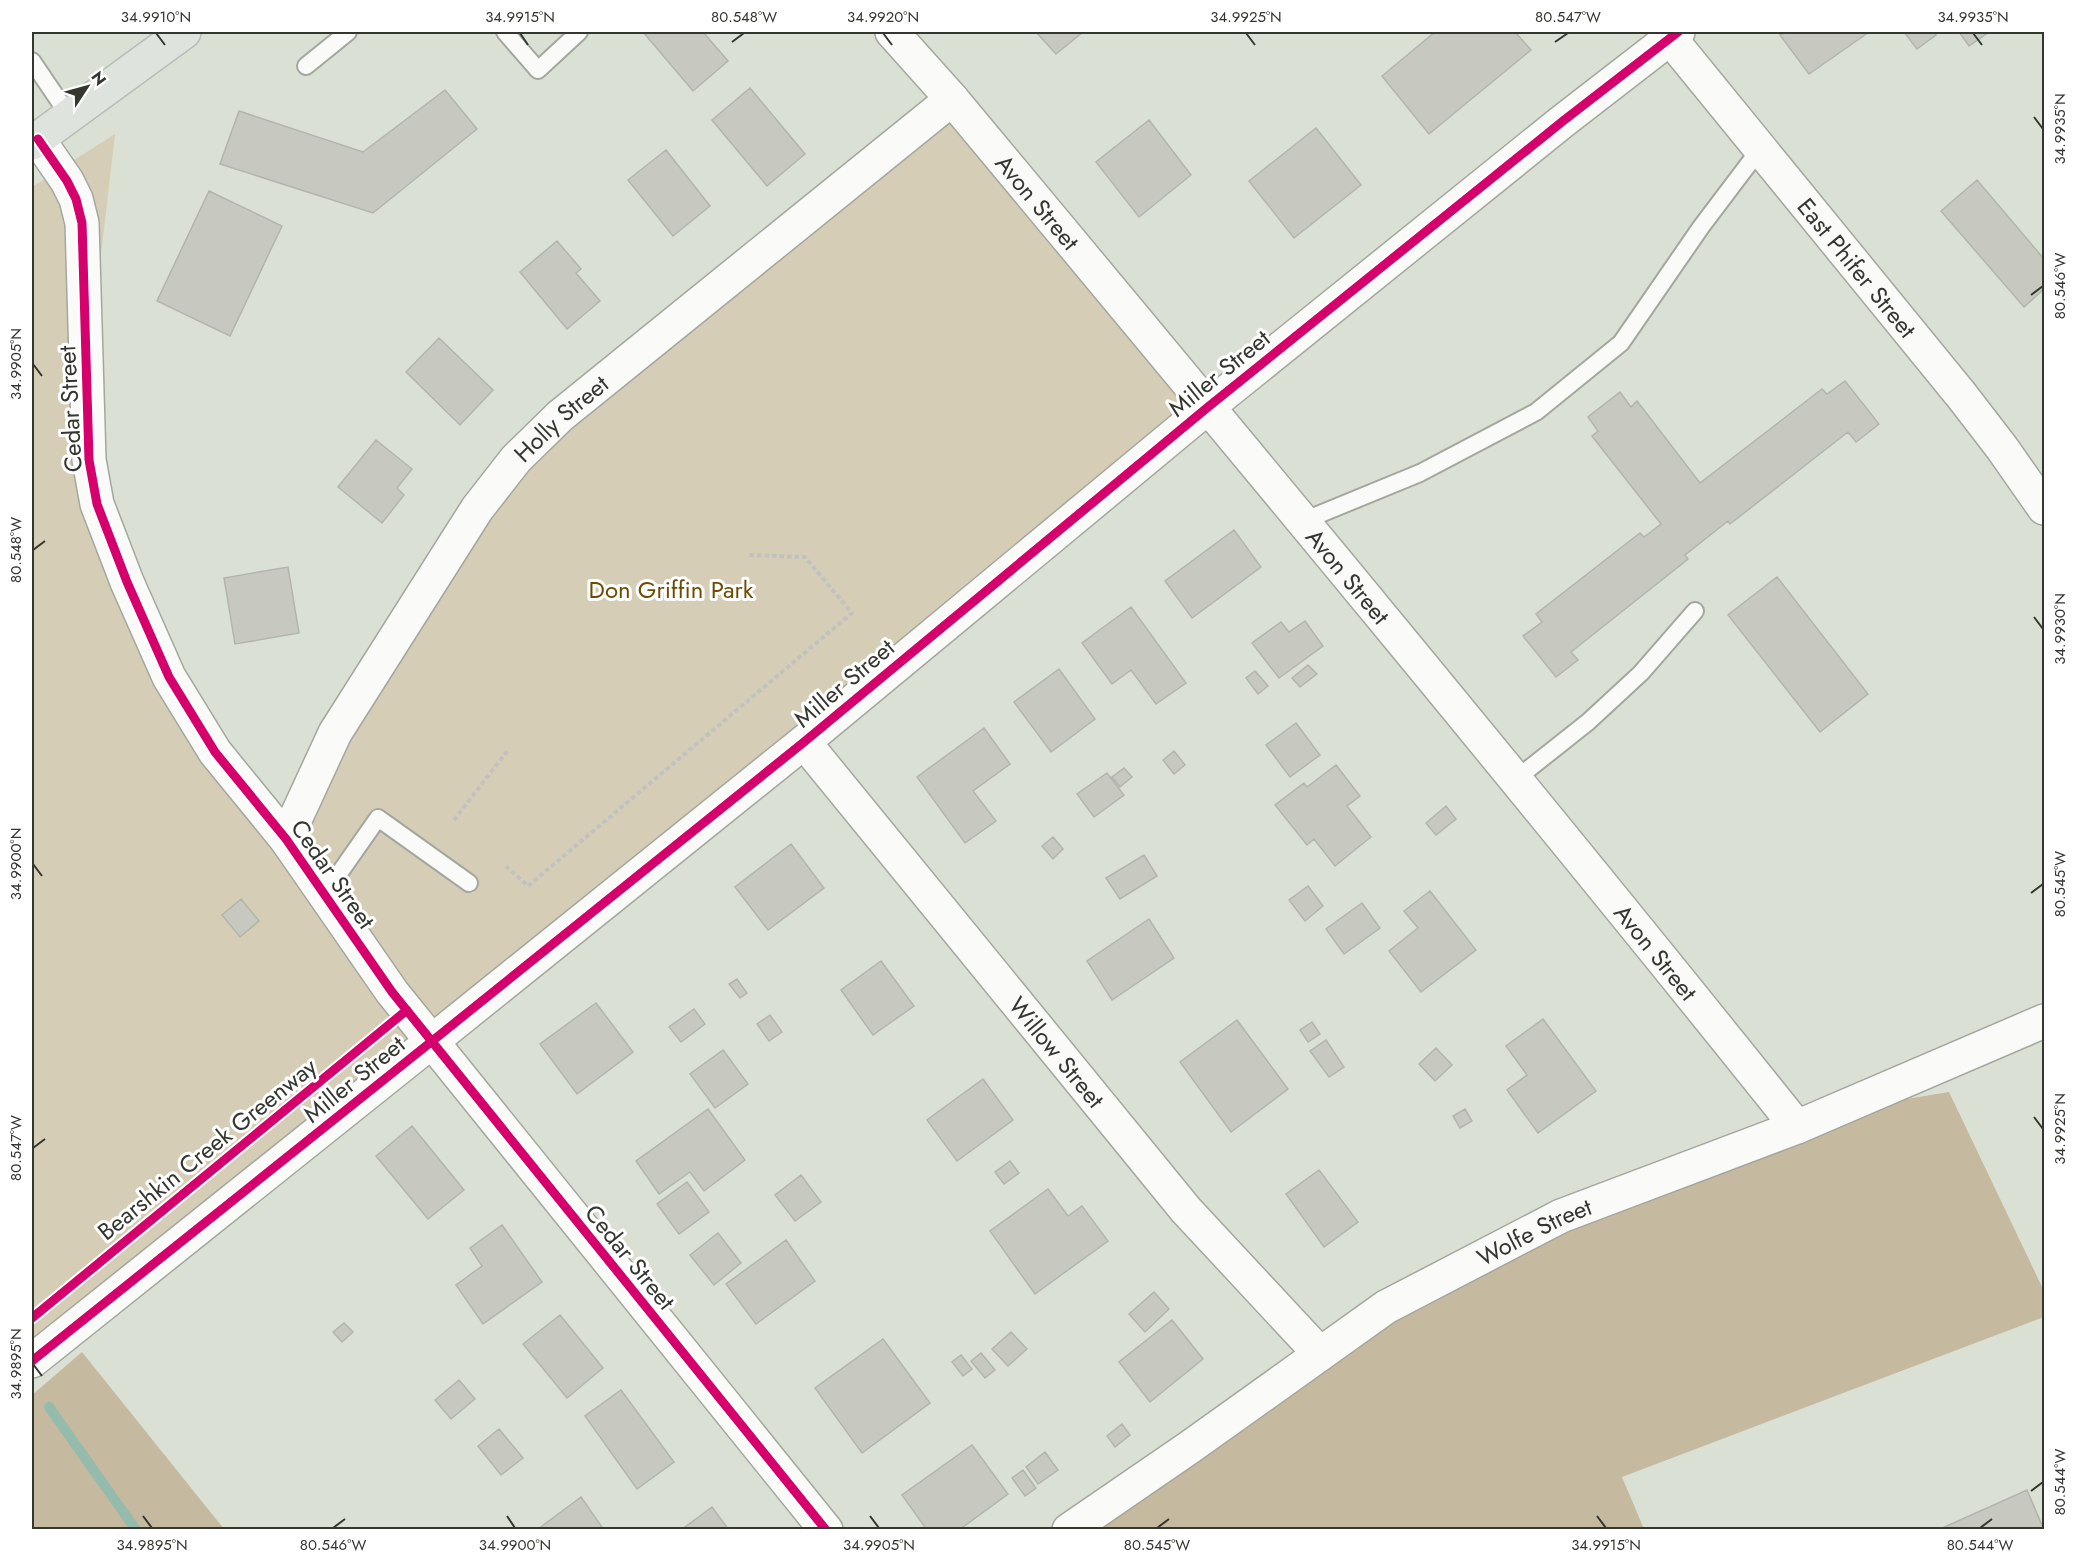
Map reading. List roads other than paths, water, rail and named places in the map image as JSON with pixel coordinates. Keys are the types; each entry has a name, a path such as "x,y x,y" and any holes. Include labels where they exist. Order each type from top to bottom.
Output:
{"main road":[{"path":"35,141 184,32"}],"street":[{"name":"Avon Street","path":"892,32 952,99 1208,406 1600,881 1797,1127"},
{"name":"East Phifer Street","path":"1671,34 1760,149 1962,396 2044,508"},
{"name":"Miller Street","path":"32,1361 804,742 1208,406 1671,34"},
{"name":"Holly Street","path":"286,839 335,734 477,509 516,459 560,416 952,99"},
{"name":"Cedar Street","path":"35,141 67,181 76,199 82,223 89,460 96,504 169,677 214,752 286,839 392,992 826,1530"},
{"name":"Willow Street","path":"804,742 1186,1210 1320,1354"},
{"name":"Wolfe Street","path":"1069,1530 1386,1307 1561,1216 1797,1127 2044,1021"}],"lane":[{"path":"306,66 348,32"},
{"path":"505,32 538,70 579,32"},
{"path":"32,61 70,117"},
{"path":"1303,521 1420,473 1545,406 1621,343 1701,227 1760,149"},
{"path":"1516,779 1588,722 1641,673 1695,611"},
{"path":"324,895 378,818 470,884"}],"waterway":[{"path":"49,1407 136,1530"}],"park label":[{"name":"Don Griffin Park","path":"671,589"}]}
